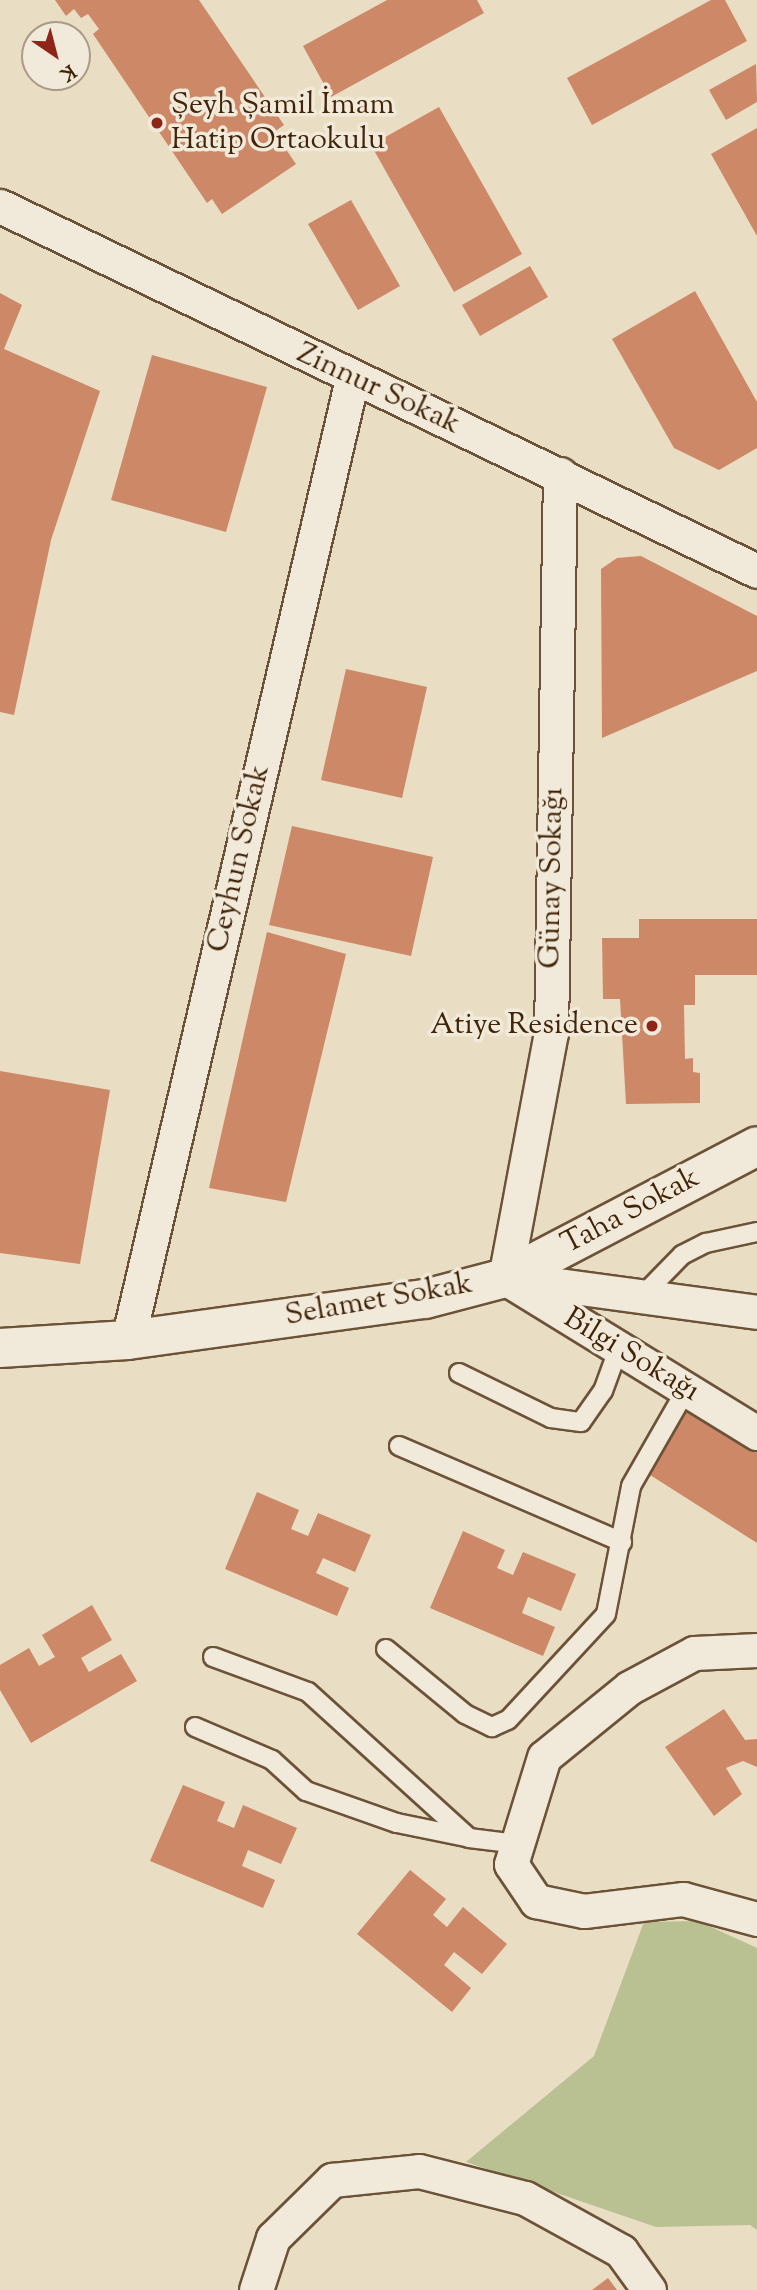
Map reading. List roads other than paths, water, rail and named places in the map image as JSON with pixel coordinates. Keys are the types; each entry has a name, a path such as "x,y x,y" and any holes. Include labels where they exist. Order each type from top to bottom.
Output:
{"street":[{"name":"Zinnur Sokak","path":"0,206 352,379 559,474 757,571"},
{"name":"Ceyhun Sokak","path":"128,1340 352,379"},
{"name":"Günay Sokağı","path":"505,1278 551,1033 559,474"},
{"name":"Taha Sokak","path":"505,1278 757,1146"},
{"name":"Selamet Sokak","path":"0,1348 128,1340 425,1299 505,1278 757,1312"},
{"name":"Bilgi Sokağı","path":"505,1278 618,1350 757,1433"},
{"path":"757,1650 694,1653 618,1697 544,1757 511,1864 536,1900 584,1911 683,1899 757,1919"},
{"path":"256,2290 273,2238 332,2180 419,2171 525,2198 621,2251 649,2290"}],"lane":[{"path":"643,1295 682,1255 706,1244 757,1232"},
{"path":"459,1373 551,1418 581,1422 603,1391 618,1350"},
{"path":"386,1649 465,1714 492,1727 508,1720 606,1614 631,1486 686,1390"},
{"path":"399,1446 622,1542"},
{"path":"213,1657 308,1692 469,1838"},
{"path":"195,1727 272,1760 306,1791 397,1823 469,1838 517,1844"}],"place":[{"name":"Şeyh Şamil İmam Hatip Ortaokulu","path":"157,123"},
{"name":"Atiye Residence","path":"652,1026"}]}
